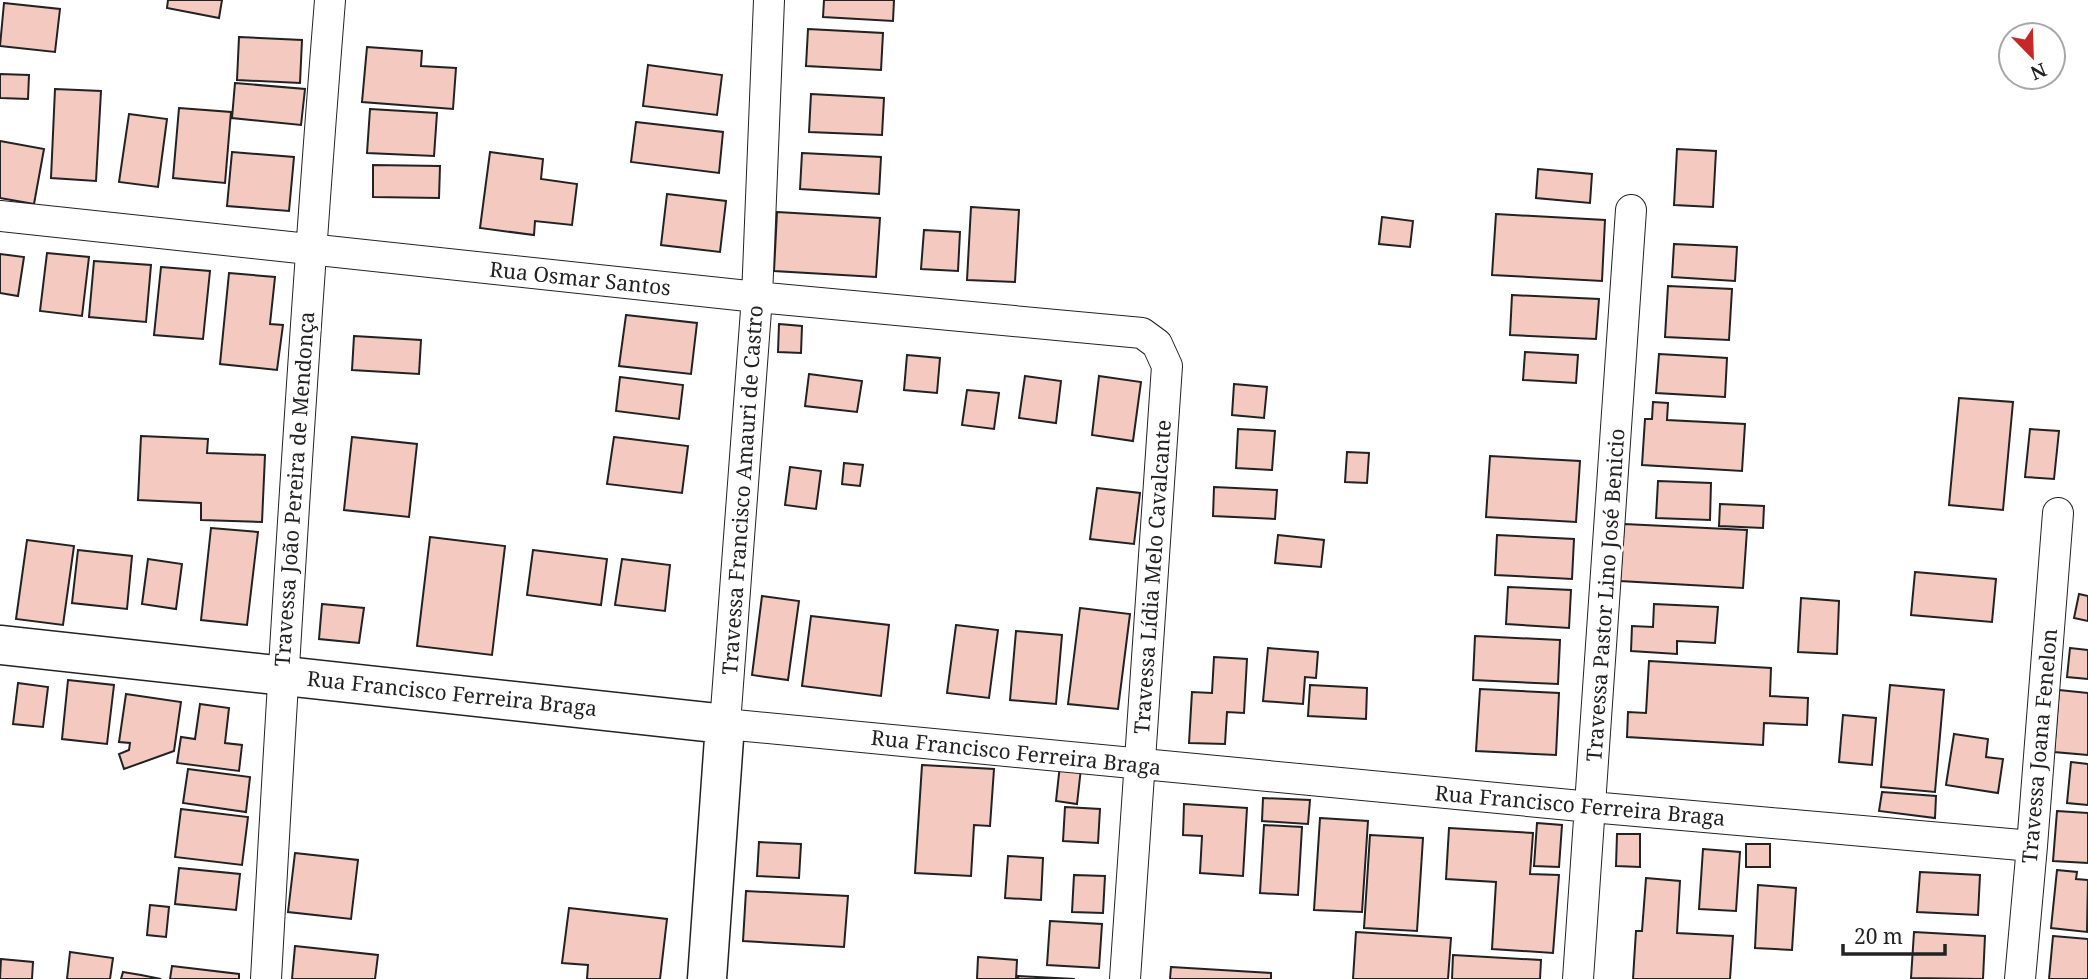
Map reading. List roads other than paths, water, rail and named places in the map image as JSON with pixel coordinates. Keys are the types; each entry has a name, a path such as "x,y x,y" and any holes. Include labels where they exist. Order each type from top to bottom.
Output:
{"street":[{"name":"Travessa João Pereira de Mendonça","path":"266,979 310,250 330,0"},
{"name":"Travessa Francisco Amauri de Castro","path":"707,979 757,297 769,0"},
{"name":"Travessa Pastor Lino José Benicio","path":"1578,979 1632,210"},
{"name":"Rua Osmar Santos","path":"0,215 757,297 1142,333 1157,344"},
{"name":"Travessa Lídia Melo Cavalcante","path":"1125,979 1167,366 1157,344"},
{"name":"Travessa Joana Fenelon","path":"2020,979 2058,513"},
{"name":"Rua Francisco Ferreira Braga","path":"0,645 725,724 1140,765 2032,846"}]}
